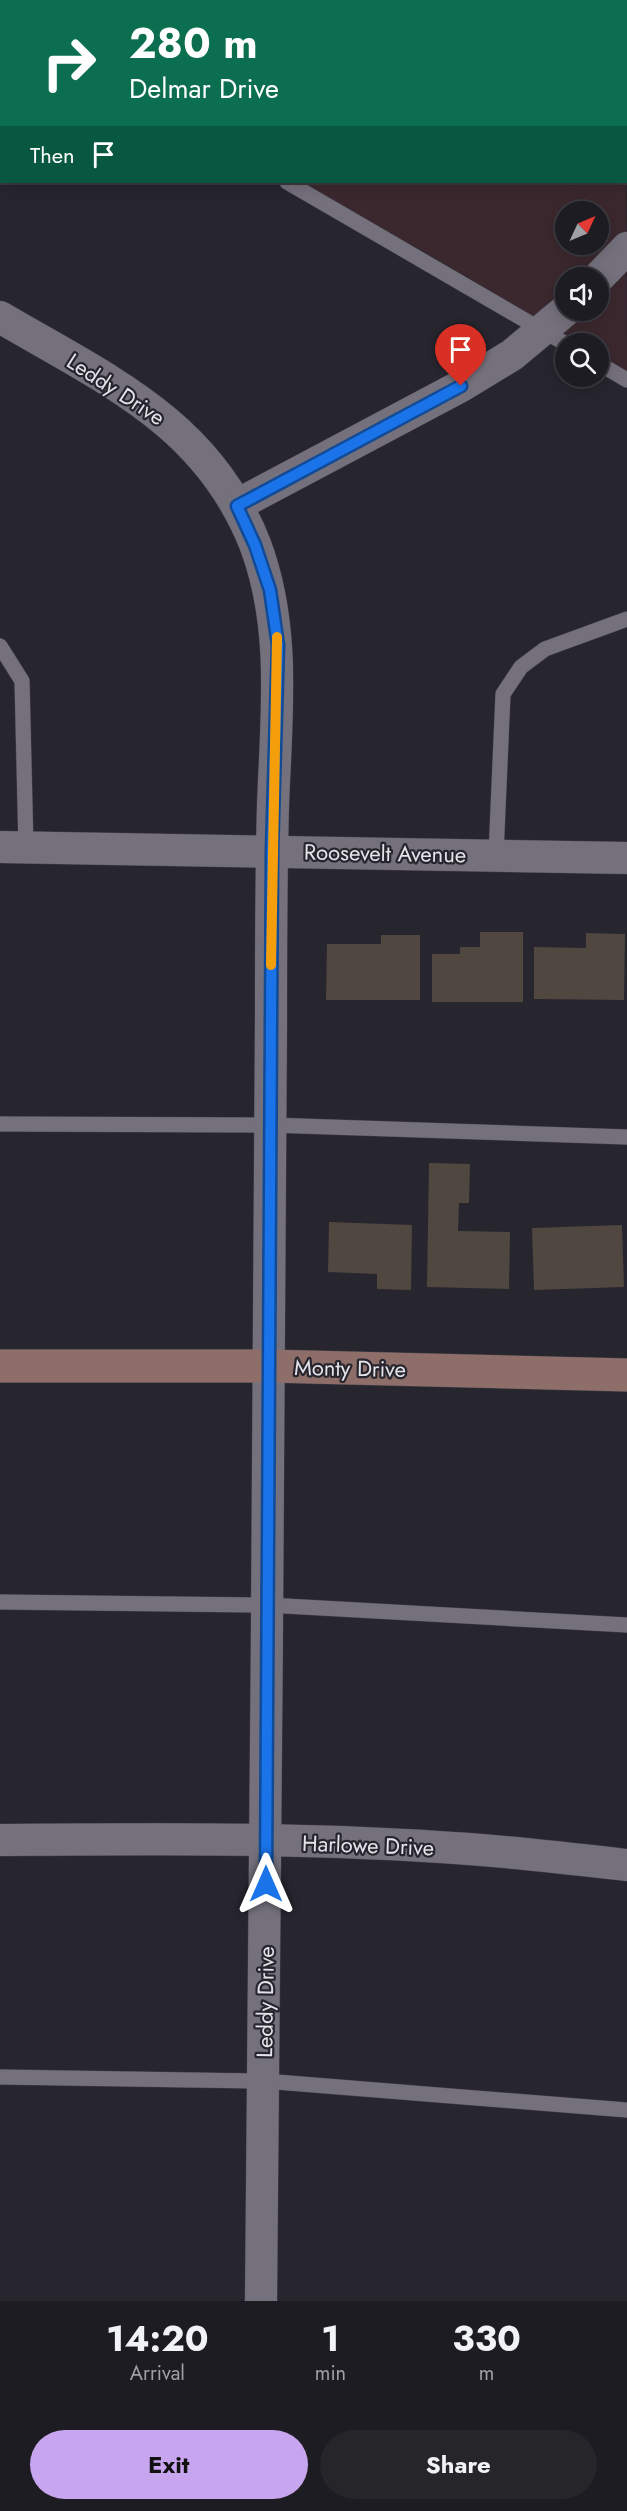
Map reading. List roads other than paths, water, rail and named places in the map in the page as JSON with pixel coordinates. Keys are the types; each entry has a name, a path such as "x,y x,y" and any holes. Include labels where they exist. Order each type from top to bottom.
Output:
{"street":[{"path":"609,267 627,248"},
{"name":"Leddy Drive","path":"0,317 140,400 187,438 221,479 237,506 255,545 270,590 278,645 272,851 261,2301"},
{"path":"237,506 461,386 512,355 554,337 561,321"},
{"name":"Roosevelt Avenue","path":"13,847 627,858"},
{"name":"Monty Drive","path":"0,1366 268,1366 627,1375"},
{"name":"Harlowe Drive","path":"0,1840 266,1841 468,1849 627,1865"}],"lane":[{"path":"289,183 554,337"},
{"path":"609,369 627,380"},
{"path":"496,855 503,694 521,667 545,649 627,620"},
{"path":"0,646 22,681 13,847"},
{"path":"0,1124 270,1125 627,1137"},
{"path":"0,1602 267,1605 627,1625"},
{"path":"0,2077 264,2081 627,2110"}]}
